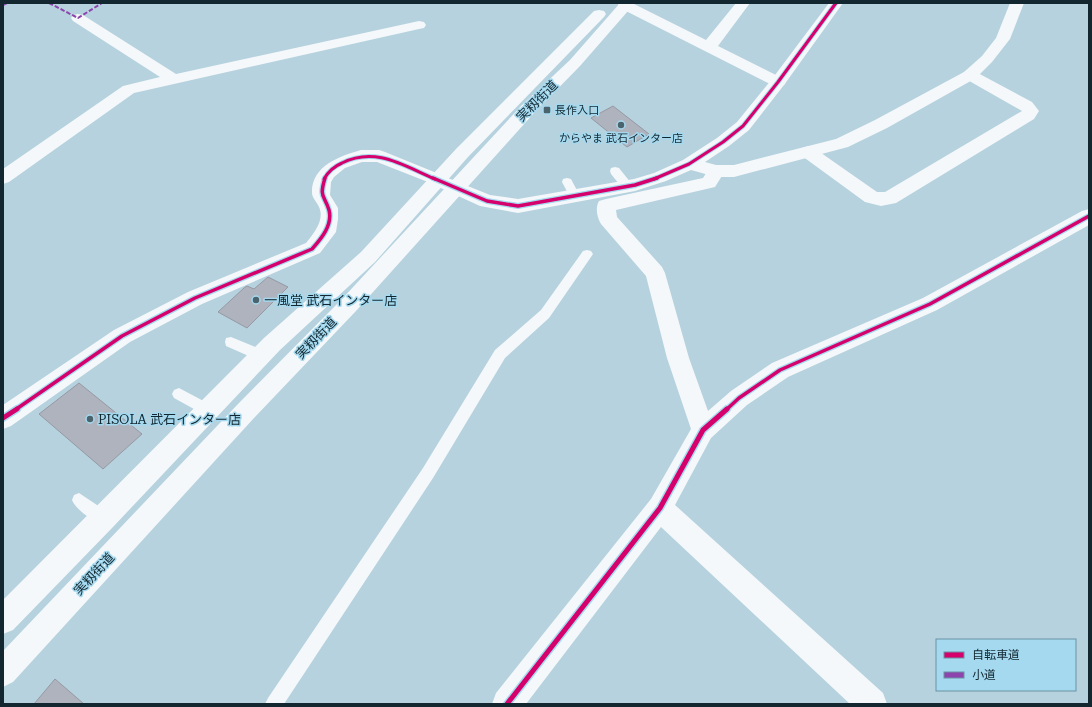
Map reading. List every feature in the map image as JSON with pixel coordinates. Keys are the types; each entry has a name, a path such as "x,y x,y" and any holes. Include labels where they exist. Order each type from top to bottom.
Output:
{"street":[{"path":"708,48 743,3"},
{"path":"3,418 122,336 195,298 256,274 313,248 326,232 329,219 328,208 322,194 322,182 328,173 339,164 360,156 379,156 487,201 518,206 571,189 627,186 660,177 689,164 723,142 743,126 778,82 836,3"},
{"path":"689,164 716,171 734,171 842,143 881,124 970,74 987,60 1003,39 1017,3"},
{"path":"621,4 778,82"},
{"name":"実籾街道","path":"3,620 104,518 260,355 528,109 575,63 621,4"},
{"path":"78,18 174,79"},
{"path":"3,178 129,89 419,25"},
{"path":"808,152 872,197 881,199 889,198 1028,115 1031,111 1026,106 970,74"},
{"path":"703,430 678,358 655,273 608,219 606,206 709,183 716,171"},
{"name":"実籾街道","path":"3,672 246,411 349,305 432,216 446,184"},
{"path":"507,704 660,508 703,430 738,398 780,370 930,304 1089,216"},
{"path":"660,508 872,704"}],"lane":[{"path":"615,171 627,186"},
{"path":"274,704 428,473 500,354 545,314 587,254"},
{"path":"231,342 260,355"},
{"path":"179,394 208,410"},
{"path":"79,500 104,518"}],"building":[{"path":"613,106 649,134 627,147 591,118"},
{"path":"268,277 288,287 247,328 218,312 244,288 247,286 254,289"},
{"path":"79,383 142,434 103,469 39,414"},
{"path":"55,679 84,704 34,704"}],"marked path":[{"path":"3,5 7,3"},
{"path":"49,3 78,18 102,3"}],"cycle path":[{"path":"3,418 122,336 195,298 312,249 323,237 329,222 329,211 322,197 321,190 325,177 336,166 350,159 368,155 384,157 487,201 518,206 635,185 660,177 689,164 723,142 743,126 778,82 836,3"},
{"path":"507,704 660,508 703,430 739,398 780,370 930,304 1089,216"}],"place":[{"name":"長作入口","path":"547,110"},
{"name":"からやま 武石インター店","path":"621,125"},
{"name":"一風堂 武石インター店","path":"256,300"},
{"name":"PISOLA 武石インター店","path":"90,419"}]}
